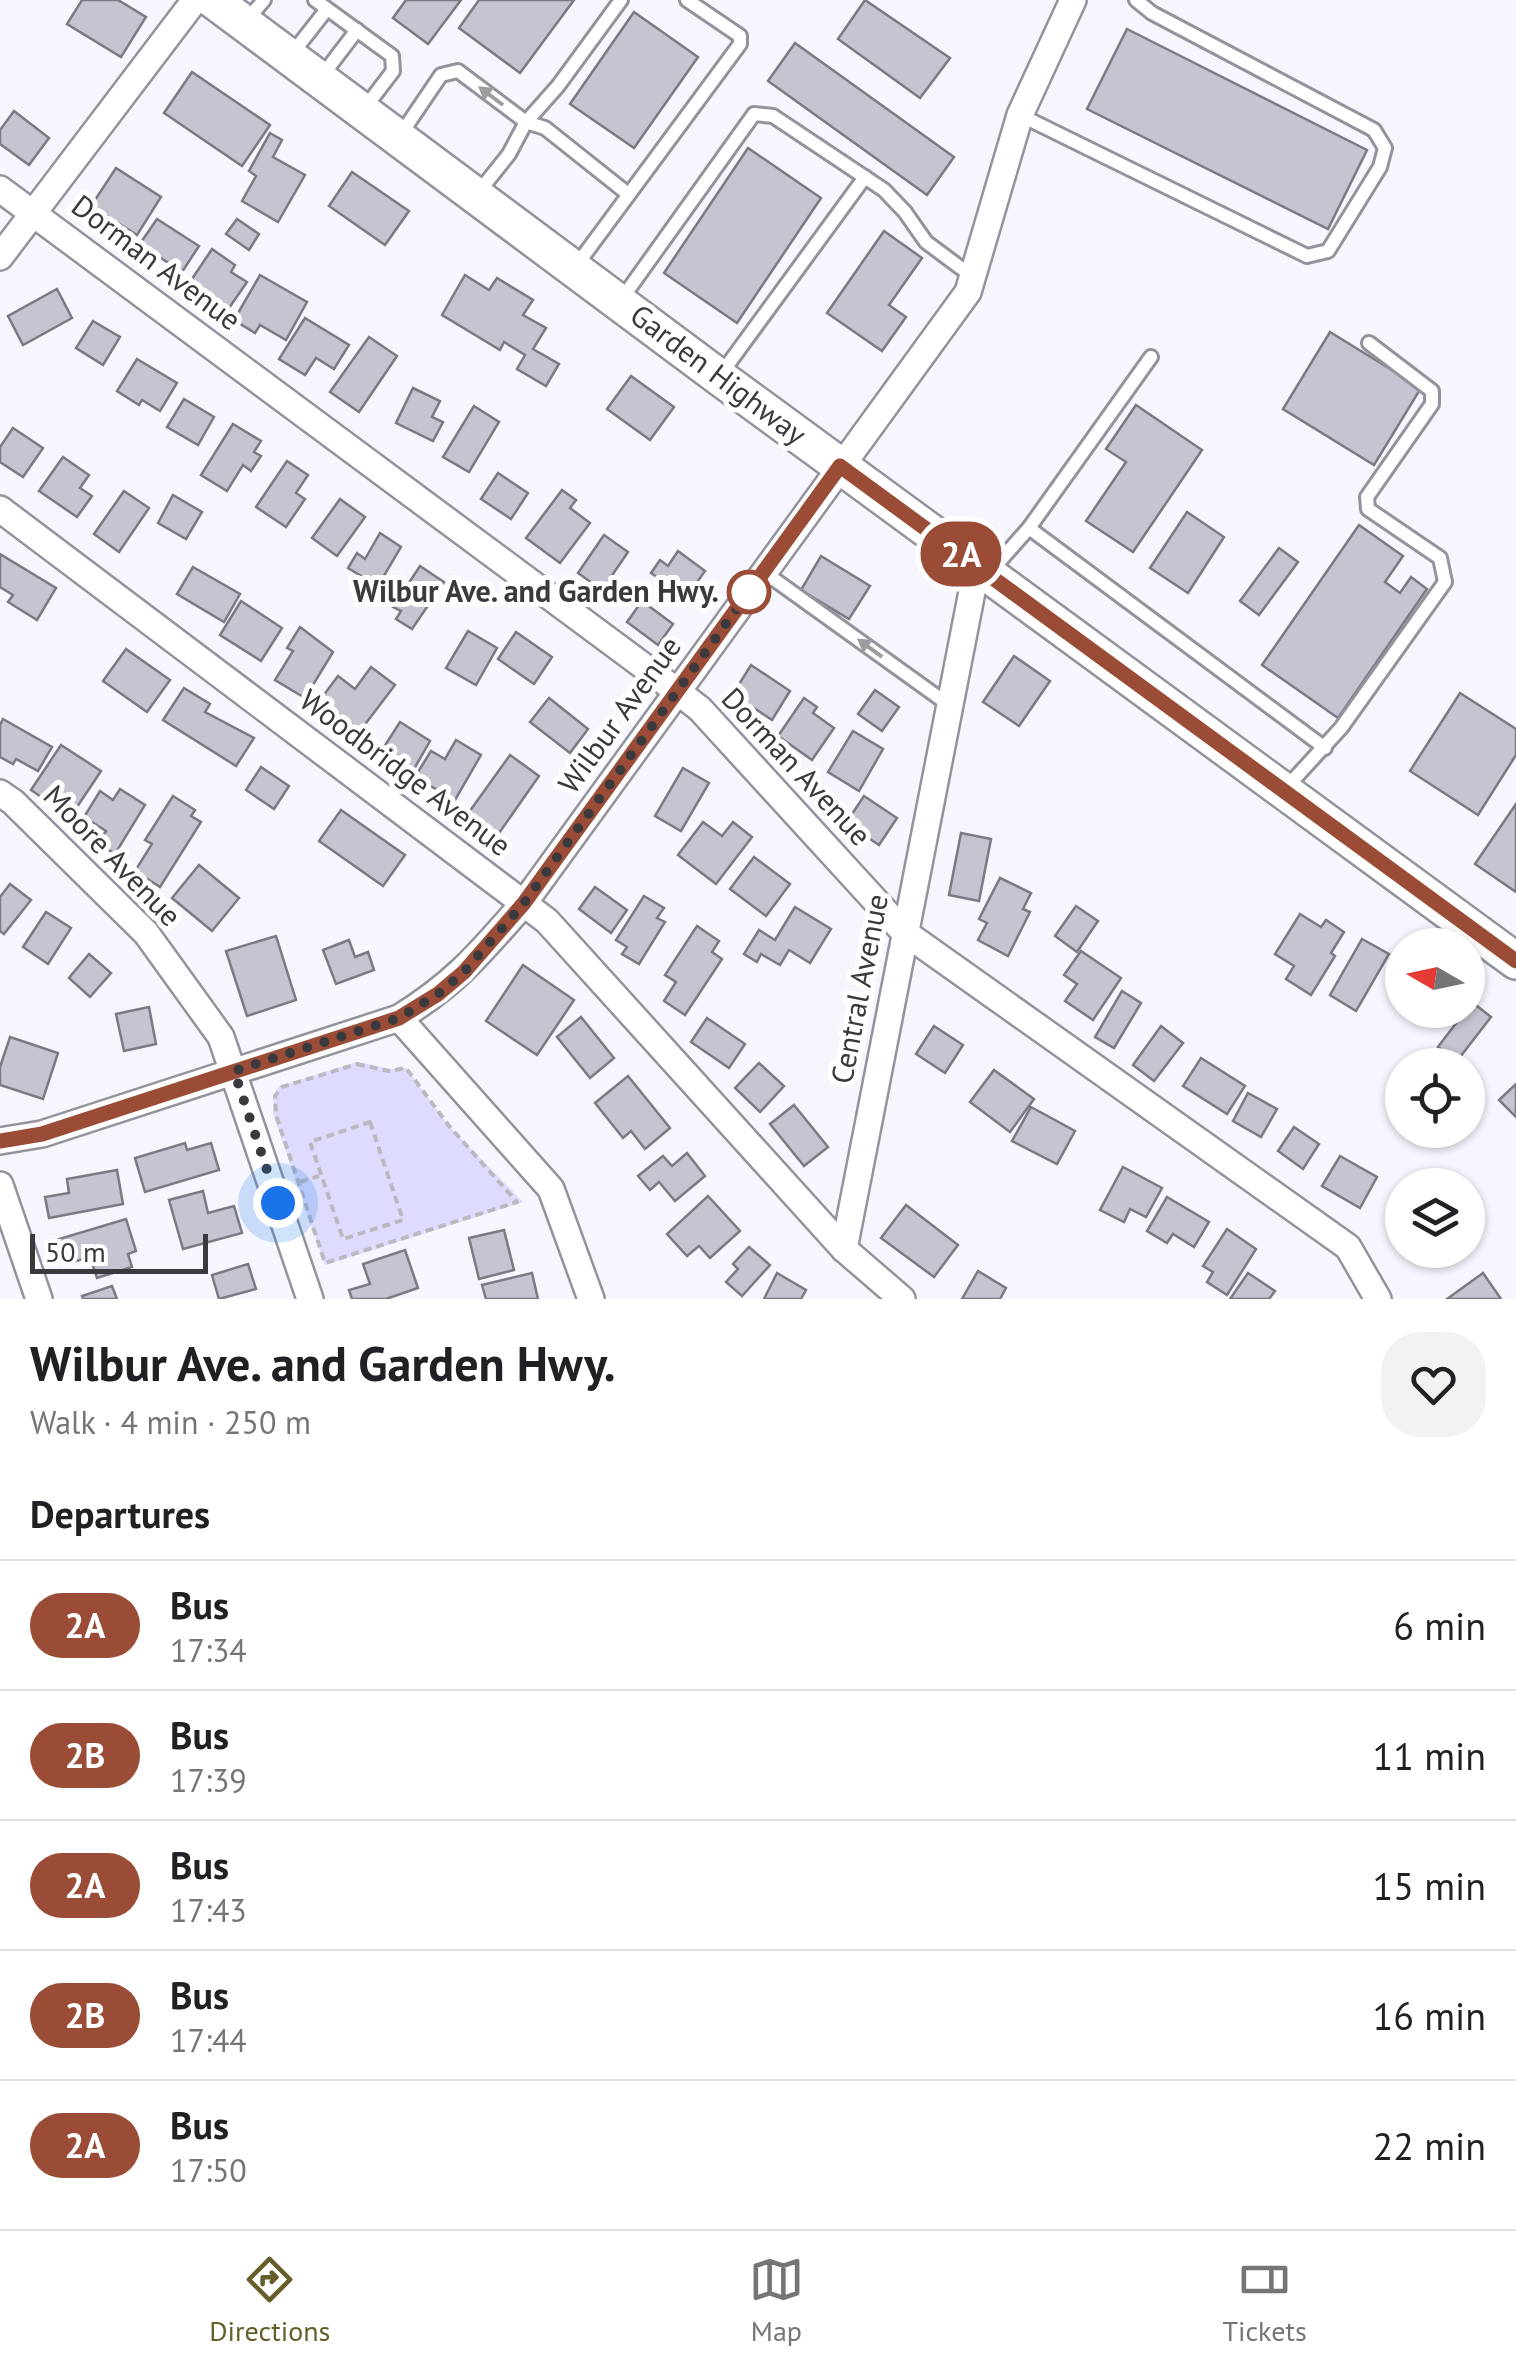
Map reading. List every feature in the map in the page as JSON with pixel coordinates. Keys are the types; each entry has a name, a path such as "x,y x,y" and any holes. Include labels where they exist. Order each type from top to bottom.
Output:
{"main road":[{"name":"Garden Highway","path":"213,0 254,12 289,56 398,138 1516,961"}],"street":[{"path":"0,257 194,0"},
{"name":"Wilbur Avenue","path":"0,1141 42,1134 399,1018 464,972 524,903 968,292 1020,115 1072,0"},
{"name":"Dorman Avenue","path":"0,188 677,690 700,710 904,932 1348,1247 1378,1299"},
{"name":"Woodbridge Avenue","path":"0,509 547,921 844,1249 902,1299"},
{"name":"Central Avenue","path":"844,1249 949,705 983,570"},
{"name":"Moore Avenue","path":"0,793 146,933 222,1037 310,1299"},
{"path":"399,1018 551,1188 591,1299"},
{"path":"0,1185 39,1299"}],"lane":[{"path":"315,0 392,56 393,71 363,111"},
{"path":"476,195 509,154 526,122 558,86 621,0"},
{"path":"574,268 740,44 740,36 687,0"},
{"path":"1020,115 1306,256 1328,251 1380,167 1385,148 1374,130 1152,13 1136,0"},
{"path":"289,56 327,9"},
{"path":"320,79 357,30"},
{"path":"398,138 442,75 458,71 526,122 546,128 628,194"},
{"path":"620,302 754,114 773,116 884,190 926,242 974,277"},
{"path":"719,376 866,177"},
{"path":"1284,790 1325,748 1445,582 1440,558 1368,509 1367,498 1432,404 1432,391 1369,343"},
{"path":"983,570 1029,528 1152,357"},
{"path":"1029,528 1325,748"},
{"path":"764,572 949,705"}],"path":[{"path":"357,1064 389,1070 406,1068 450,1126 518,1202 326,1263 300,1182 276,1115 275,1096 282,1088 357,1064"},
{"path":"370,1122 403,1220 343,1239 319,1176 310,1142 370,1122"},
{"path":"300,1182 319,1176"}],"shaded area":[{"path":"357,1062 406,1068 449,1126 523,1202 325,1265 273,1114 274,1094 280,1086"}],"building":[{"path":"82,0 118,0 146,17 121,57 67,24"},
{"path":"406,0 461,0 428,44 393,18"},
{"path":"479,0 574,0 520,73 459,28"},
{"path":"865,0 950,58 920,98 838,39"},
{"path":"634,12 698,57 634,148 570,104"},
{"path":"1127,29 1367,150 1328,229 1087,109"},
{"path":"795,43 954,157 927,195 768,81"},
{"path":"192,72 270,125 242,166 164,113"},
{"path":"14,111 49,138 29,165 0,144 0,130"},
{"path":"270,133 282,140 273,157 305,175 278,222 242,201 256,176 249,171"},
{"path":"748,148 821,198 737,323 664,273"},
{"path":"116,168 161,197 137,235 91,206"},
{"path":"352,172 409,211 385,245 329,206"},
{"path":"157,219 199,246 182,272 152,252 147,259 135,251"},
{"path":"237,219 259,234 249,250 226,234"},
{"path":"884,231 922,258 889,305 906,317 882,351 827,313"},
{"path":"212,249 235,265 231,272 247,282 229,308 190,282"},
{"path":"260,275 307,302 286,340 260,325 255,333 234,320"},
{"path":"465,275 489,290 497,278 533,300 523,315 546,328 533,349 559,364 546,386 517,369 525,355 504,342 500,350 442,315"},
{"path":"57,289 72,318 23,345 8,316"},
{"path":"305,318 349,345 334,369 316,358 305,375 279,359"},
{"path":"93,321 120,337 103,365 76,348"},
{"path":"1330,332 1421,388 1374,465 1283,409"},
{"path":"369,337 397,356 359,412 330,392"},
{"path":"137,359 177,383 160,411 142,400 139,405 117,391"},
{"path":"631,376 674,407 650,440 607,409"},
{"path":"413,388 440,401 432,417 443,422 433,441 396,423"},
{"path":"184,399 214,417 198,445 167,427"},
{"path":"1136,405 1202,450 1133,552 1086,521 1126,462 1106,449"},
{"path":"474,406 499,422 469,472 443,457"},
{"path":"233,424 261,441 254,452 261,456 251,471 243,465 227,491 201,475"},
{"path":"13,428 43,448 23,477 0,462 0,447"},
{"path":"63,457 89,475 80,488 92,496 77,517 39,491"},
{"path":"287,461 308,475 296,493 305,499 286,527 256,507"},
{"path":"498,473 528,493 511,519 481,499"},
{"path":"562,490 576,500 570,508 590,523 560,563 526,538"},
{"path":"124,491 149,508 119,552 94,534"},
{"path":"173,495 202,512 186,539 158,523"},
{"path":"340,499 365,517 337,556 312,538"},
{"path":"1187,512 1224,537 1188,593 1150,568"},
{"path":"1359,525 1403,556 1385,582 1400,593 1411,577 1427,589 1338,718 1262,665"},
{"path":"380,533 401,547 378,586 348,568 357,553 365,559"},
{"path":"604,535 628,552 602,590 578,573"},
{"path":"1279,548 1298,562 1259,615 1240,601"},
{"path":"678,551 705,571 690,592 674,580 669,586 651,573 660,560 668,566"},
{"path":"0,554 56,588 37,620 8,602 13,595 0,587"},
{"path":"821,556 870,586 849,619 801,590"},
{"path":"420,566 444,582 412,629 396,619 401,611 393,607"},
{"path":"193,567 240,594 224,622 177,594"},
{"path":"241,601 282,628 261,661 220,635"},
{"path":"642,601 673,624 658,645 627,622"},
{"path":"300,627 333,652 305,698 275,680 293,651 287,648"},
{"path":"468,631 497,648 476,685 446,668"},
{"path":"516,632 552,657 534,684 498,659"},
{"path":"126,649 170,680 147,712 103,681"},
{"path":"1014,656 1050,681 1019,726 983,702"},
{"path":"751,665 790,691 772,720 733,694"},
{"path":"371,667 395,685 360,731 320,700 338,676 355,689"},
{"path":"184,688 210,704 205,712 254,738 236,766 163,720"},
{"path":"875,690 899,707 882,731 858,714"},
{"path":"1460,693 1516,729 1516,755 1478,815 1410,771"},
{"path":"549,698 588,729 570,753 530,722"},
{"path":"804,698 817,707 813,713 834,728 812,760 778,736"},
{"path":"3,719 52,747 38,771 16,759 13,764 0,757"},
{"path":"400,722 430,741 414,769 382,750"},
{"path":"853,731 883,749 859,791 828,772"},
{"path":"456,740 481,755 455,800 415,777 431,751 445,759"},
{"path":"61,745 101,771 75,810 51,794 47,801 31,790"},
{"path":"510,755 539,776 497,836 467,815"},
{"path":"261,767 289,786 274,809 246,790"},
{"path":"683,768 709,783 681,831 655,816"},
{"path":"120,789 145,805 115,854 98,843 106,831 84,817 100,791 113,800"},
{"path":"173,796 195,810 191,816 201,822 160,887 135,871 152,844 145,840"},
{"path":"864,796 897,818 879,845 846,823"},
{"path":"1516,804 1516,892 1475,864"},
{"path":"341,810 405,855 383,886 319,841"},
{"path":"703,822 722,836 733,822 752,837 716,884 678,855"},
{"path":"961,833 991,839 979,901 949,895"},
{"path":"754,857 790,884 766,916 730,889"},
{"path":"199,865 239,898 212,931 172,898"},
{"path":"1000,878 1031,893 1023,909 1030,912 1008,956 978,940 987,923 979,919"},
{"path":"10,884 31,900 4,934 0,931 0,897"},
{"path":"595,887 627,910 611,933 579,909"},
{"path":"644,896 664,908 657,918 665,922 639,964 622,954 627,947 616,940"},
{"path":"1076,906 1098,921 1077,952 1055,936"},
{"path":"795,907 831,929 810,963 789,950 780,965 761,954 757,962 744,954 759,930 775,940"},
{"path":"46,912 71,928 48,964 23,947"},
{"path":"1300,914 1321,927 1326,920 1344,932 1331,953 1335,956 1311,995 1286,979 1294,966 1275,954"},
{"path":"697,926 719,941 712,952 722,959 685,1015 664,1001 676,982 665,975"},
{"path":"276,936 296,1000 247,1016 226,951"},
{"path":"1362,939 1385,952 1385,961 1356,1011 1330,995"},
{"path":"349,940 355,957 368,952 374,970 336,984 323,950"},
{"path":"1081,951 1121,978 1093,1020 1065,1001 1077,984 1064,975"},
{"path":"89,954 111,973 90,997 69,978"},
{"path":"523,965 574,1000 537,1055 486,1021"},
{"path":"1122,991 1141,1003 1114,1048 1095,1037"},
{"path":"149,1007 156,1044 124,1051 116,1014"},
{"path":"581,1017 614,1058 590,1078 557,1037"},
{"path":"707,1018 745,1044 729,1068 691,1042"},
{"path":"934,1026 963,1045 945,1073 916,1054"},
{"path":"1161,1026 1183,1043 1154,1081 1133,1065"},
{"path":"1452,1028 1482,1028 1467,1048 1438,1047"},
{"path":"10,1037 58,1053 43,1099 0,1085 0,1067"},
{"path":"1201,1058 1245,1086 1227,1114 1183,1086"},
{"path":"759,1063 784,1086 760,1112 735,1088"},
{"path":"994,1070 1034,1099 1010,1132 970,1102"},
{"path":"628,1076 670,1128 645,1149 631,1131 623,1138 595,1103"},
{"path":"1516,1084 1516,1117 1499,1100"},
{"path":"1248,1093 1277,1109 1261,1137 1233,1121"},
{"path":"794,1105 828,1147 804,1166 770,1124"},
{"path":"1031,1107 1075,1131 1057,1164 1012,1141"},
{"path":"1294,1127 1319,1144 1303,1169 1278,1151"},
{"path":"185,1143 187,1150 211,1143 219,1170 145,1192 135,1158"},
{"path":"687,1153 705,1176 675,1201 659,1182 650,1190 638,1176 663,1156 672,1166"},
{"path":"1340,1156 1377,1177 1360,1208 1322,1186"},
{"path":"1123,1167 1162,1188 1146,1217 1130,1209 1124,1222 1100,1210"},
{"path":"117,1170 123,1204 49,1218 45,1197 69,1193 67,1179"},
{"path":"203,1191 208,1213 234,1206 242,1233 183,1249 169,1200"},
{"path":"708,1196 740,1231 710,1258 699,1246 687,1256 667,1234"},
{"path":"1167,1197 1209,1222 1194,1247 1173,1234 1167,1243 1147,1231"},
{"path":"906,1205 958,1245 934,1277 881,1238"},
{"path":"126,1219 136,1251 128,1254 132,1267 97,1278 90,1257 66,1264 59,1239"},
{"path":"1227,1229 1256,1249 1227,1295 1207,1282 1213,1272 1203,1266"},
{"path":"504,1230 514,1270 479,1279 469,1238"},
{"path":"749,1247 770,1265 742,1296 726,1282 738,1269 733,1264"},
{"path":"405,1250 418,1288 386,1299 352,1299 349,1290 370,1284 363,1264"},
{"path":"248,1264 256,1289 219,1299 212,1275"},
{"path":"978,1271 1006,1288 1000,1299 962,1299"},
{"path":"532,1273 538,1299 486,1299 482,1285"},
{"path":"777,1273 806,1290 801,1299 764,1299"},
{"path":"1248,1273 1275,1291 1269,1299 1230,1299"},
{"path":"1483,1273 1501,1299 1447,1299"},
{"path":"112,1286 117,1299 83,1299 82,1296"}],"bus line":[{"name":"2A","path":"0,1141 42,1134 399,1018 438,994 464,972 524,903 840,466 1516,961"}],"place":[{"name":"Wilbur Ave. and Garden Hwy.","path":"749,592"}],"route":[{"path":"278,1203 234,1071 399,1018 464,972 524,903 749,592"}]}
